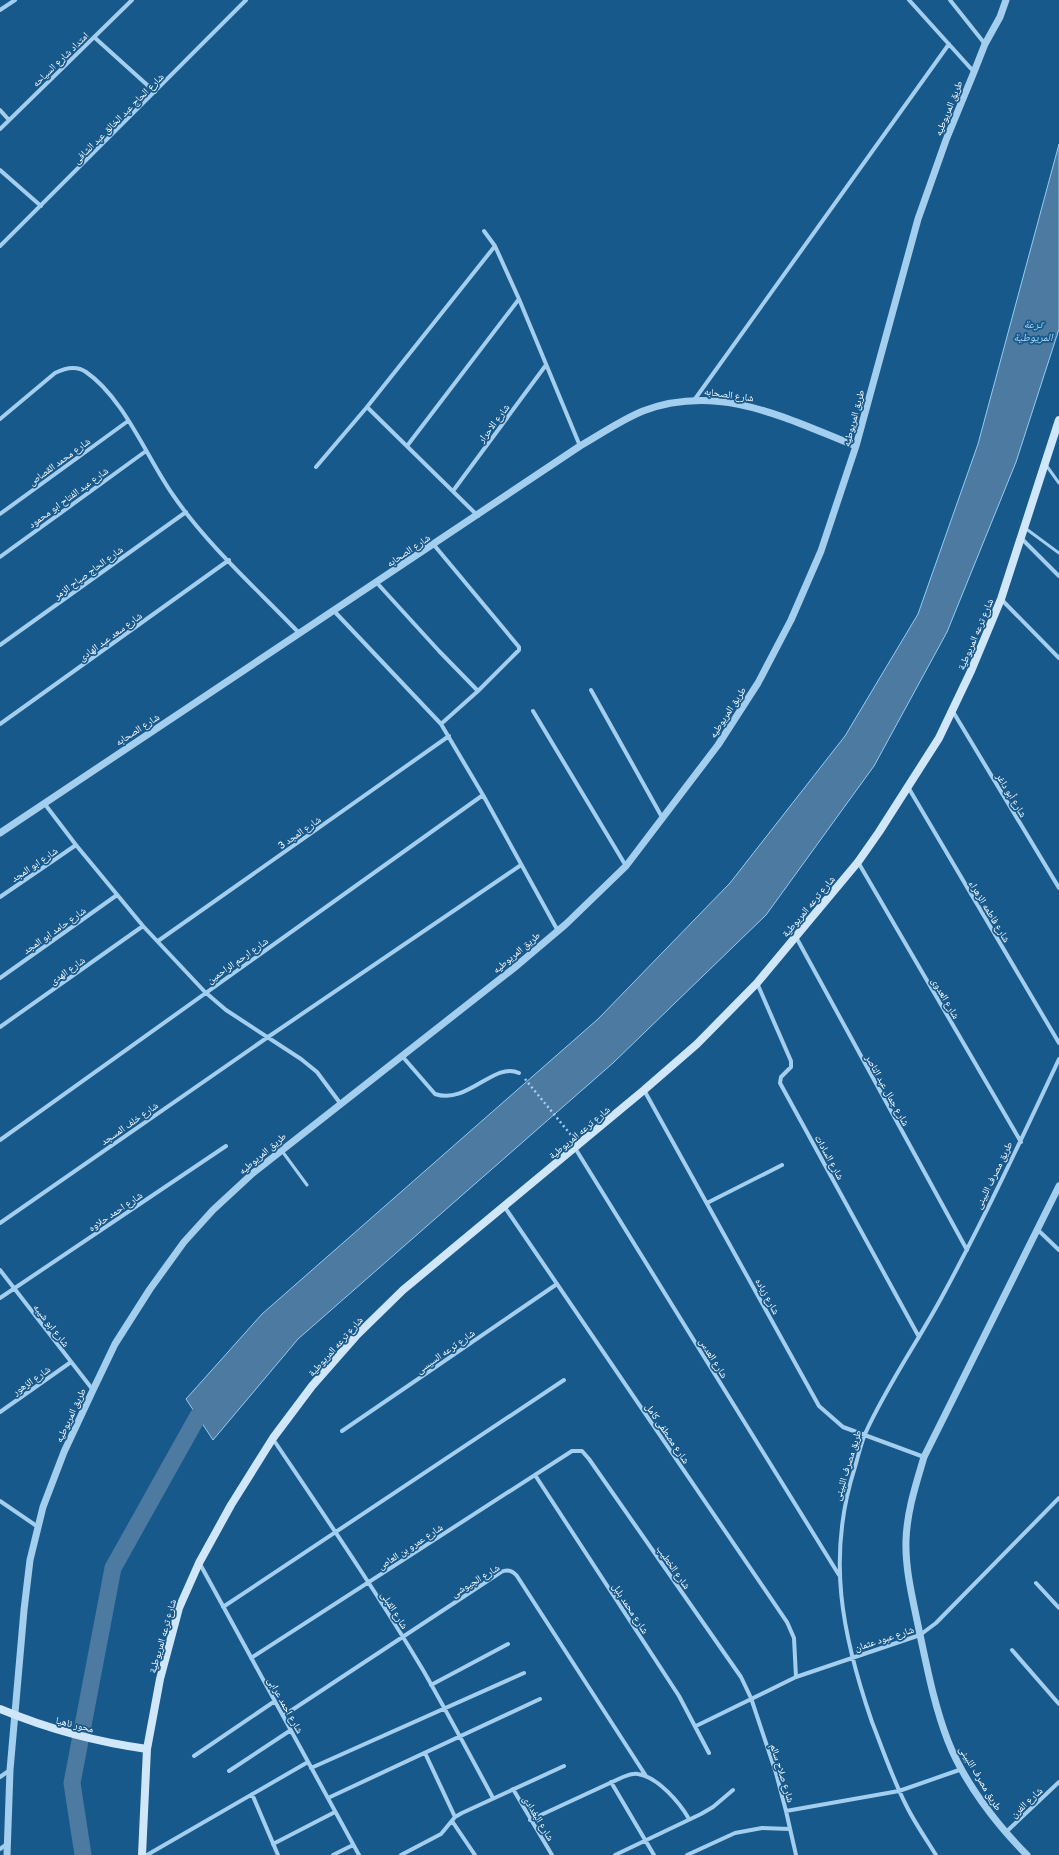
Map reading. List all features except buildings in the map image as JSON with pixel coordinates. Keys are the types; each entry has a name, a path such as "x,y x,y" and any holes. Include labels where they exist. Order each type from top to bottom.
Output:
{"main road":[{"name":"شارع ترعه المريوطية","path":"142,1855 147,1749 160,1679 179,1608 199,1563 231,1505 272,1438 312,1386 356,1336 403,1290 644,1090 697,1044 757,983 858,862 939,738 971,671 1002,599 1059,420"},
{"name":"محور ناهيا","path":"0,1709 76,1736 147,1749"}],"street":[{"path":"0,10 15,0"},
{"name":"امتداد شارع السياحه","path":"0,129 132,0"},
{"name":"شارع الحاج عبد الخالق عبد الشافى","path":"0,246 246,0"},
{"path":"909,0 974,72"},
{"path":"950,0 986,44"},
{"name":"طريق المريوطيه","path":"7,1855 10,1770 14,1715 30,1560 43,1507 64,1452 119,1338 150,1289 184,1242 213,1210 253,1173 281,1150 514,968 558,931 626,866 663,820 718,745 758,683 792,620 821,550 856,446 918,219 946,140 1006,0"},
{"path":"94,37 155,92"},
{"path":"695,399 949,44"},
{"path":"0,110 9,120"},
{"path":"0,170 41,206"},
{"path":"484,231 495,246 580,446"},
{"path":"316,467 367,407 495,246"},
{"path":"407,446 519,300"},
{"name":"شارع الاحرار","path":"453,491 546,365"},
{"path":"0,419 55,373 66,368 85,371 111,395 173,495 186,512 229,560 300,634"},
{"name":"شارع الصحابه","path":"0,834 44,803 478,516 580,446 644,410 661,405 695,399 732,402 761,409 856,446"},
{"path":"367,407 478,516"},
{"name":"شارع محمد القصاص","path":"0,514 128,421"},
{"name":"شارع عبد الفتاح ابو محمود","path":"0,557 146,451"},
{"name":"شارع الحاج صباح الزمر","path":"0,645 186,512"},
{"path":"1021,538 1059,576"},
{"path":"434,545 519,647 519,650 442,724"},
{"name":"شارع سعد عبد الهادى","path":"0,724 229,560"},
{"path":"377,582 478,691"},
{"path":"1002,599 1059,658"},
{"path":"334,611 442,724 558,931"},
{"path":"591,690 663,820"},
{"path":"533,710 626,866"},
{"name":"شارع أبو داغر","path":"952,710 1059,888"},
{"name":"شارع المجد 3","path":"158,941 449,736"},
{"name":"شارع فاطمه الزهراء","path":"908,787 1059,1043"},
{"name":"شارع ارحم الراحمين","path":"0,1140 205,992 483,795"},
{"path":"44,803 76,845 143,926 205,992 226,1010 301,1059 317,1072 340,1103"},
{"name":"شارع ابو المجد","path":"0,897 76,845"},
{"name":"شارع العدوى","path":"858,862 1020,1142"},
{"name":"شارع خلف المسجد","path":"0,1223 268,1037 521,865"},
{"name":"شارع حامد ابو المجد","path":"0,978 117,895"},
{"name":"شارع الهدى","path":"0,1027 143,926"},
{"name":"شارع جمال عبد الناصر","path":"796,937 967,1250"},
{"name":"شارع السادات","path":"757,983 791,1062 791,1067 781,1077 780,1083 919,1337"},
{"path":"402,1055 435,1094 441,1096 458,1095 506,1070 514,1070 519,1072"},
{"name":"طريق مصرف اللبينى","path":"936,1855 908,1809 899,1791 878,1738 851,1657 840,1576 840,1533 846,1495 865,1435 967,1250 1059,1059"},
{"name":"شارع زياده","path":"644,1090 819,1406 842,1427 924,1457"},
{"name":"شارع احمد حلاوه","path":"13,1289 226,1146"},
{"name":"شارع العدس","path":"577,1146 840,1576"},
{"path":"707,1203 782,1165"},
{"name":"طريق مصرف اللبينى","path":"1027,1855 1005,1833 962,1769 948,1742 940,1717 920,1635 910,1586 906,1540 912,1499 924,1457 1059,1186"},
{"name":"شارع مصطفى كامل","path":"504,1206 787,1622 794,1638 796,1677"},
{"path":"1038,1230 1059,1250"},
{"name":"شارع ابو شيبه","path":"0,1270 13,1289 93,1390"},
{"name":"شارع ترعه السيسى","path":"342,1431 557,1284"},
{"path":"0,1298 13,1289"},
{"name":"شارع الزهور","path":"0,1412 71,1362"},
{"path":"223,1607 335,1531 564,1380"},
{"name":"شارع القبلى","path":"272,1438 335,1531 402,1636 460,1736 493,1798"},
{"name":"شارع عمرو بن العاص","path":"251,1658 572,1451 579,1450"},
{"name":"شارع الخطيب","path":"579,1450 589,1459 728,1658 741,1677 750,1698"},
{"name":"شارع محمد بلبل","path":"535,1475 679,1696 696,1726 708,1753"},
{"name":"شارع عبود عثمان","path":"696,1726 750,1698 796,1677 851,1657 920,1635 936,1623 1059,1498"},
{"path":"0,1501 38,1527"},
{"name":"شارع احمد عرابى","path":"199,1563 359,1855"},
{"name":"شارع الجيوشى","path":"283,1716 501,1572 511,1571 516,1576 646,1776"},
{"path":"1036,1583 1059,1608"},
{"path":"431,1685 508,1644"},
{"path":"1012,1650 1059,1704"},
{"path":"311,1768 524,1673"},
{"name":"شارع صلاح سالم","path":"750,1698 786,1811 796,1855"},
{"path":"328,1798 540,1699"},
{"path":"194,1756 275,1701"},
{"path":"229,1771 291,1730"},
{"path":"425,1753 455,1817"},
{"path":"147,1855 308,1762"},
{"path":"401,1855 409,1853 441,1834 448,1828 455,1817 564,1766"},
{"path":"786,1811 899,1791 962,1769"},
{"path":"0,1777 10,1770"},
{"path":"530,1820 611,1782 633,1774 646,1776 676,1800 690,1819"},
{"path":"611,1782 654,1855"},
{"name":"شارع الفرن","path":"1005,1833 1059,1782"},
{"name":"شارع البغدادى","path":"513,1789 552,1855"},
{"path":"615,1855 713,1807 733,1790"},
{"path":"252,1794 278,1855"},
{"path":"273,1844 335,1812"},
{"path":"452,1821 475,1855"},
{"path":"687,1855 735,1833 762,1828 790,1829"},
{"path":"0,1849 7,1844"},
{"path":"333,1855 353,1845"}],"lane":[{"path":"1045,463 1059,483"},
{"path":"1025,528 1059,553"},
{"path":"281,1150 307,1185"}],"path":[{"path":"519,1072 557,1118 577,1146"}],"water":[{"name":"ترعة المريوطية","path":"1059,144 1059,329 1016,462 947,632 874,766 766,915 613,1063 298,1339 213,1440 186,1399 262,1314 598,1019 730,883 845,736 918,614 978,444"}],"waterway":[{"path":"83,1855 72,1783 113,1568 198,1416"}]}
